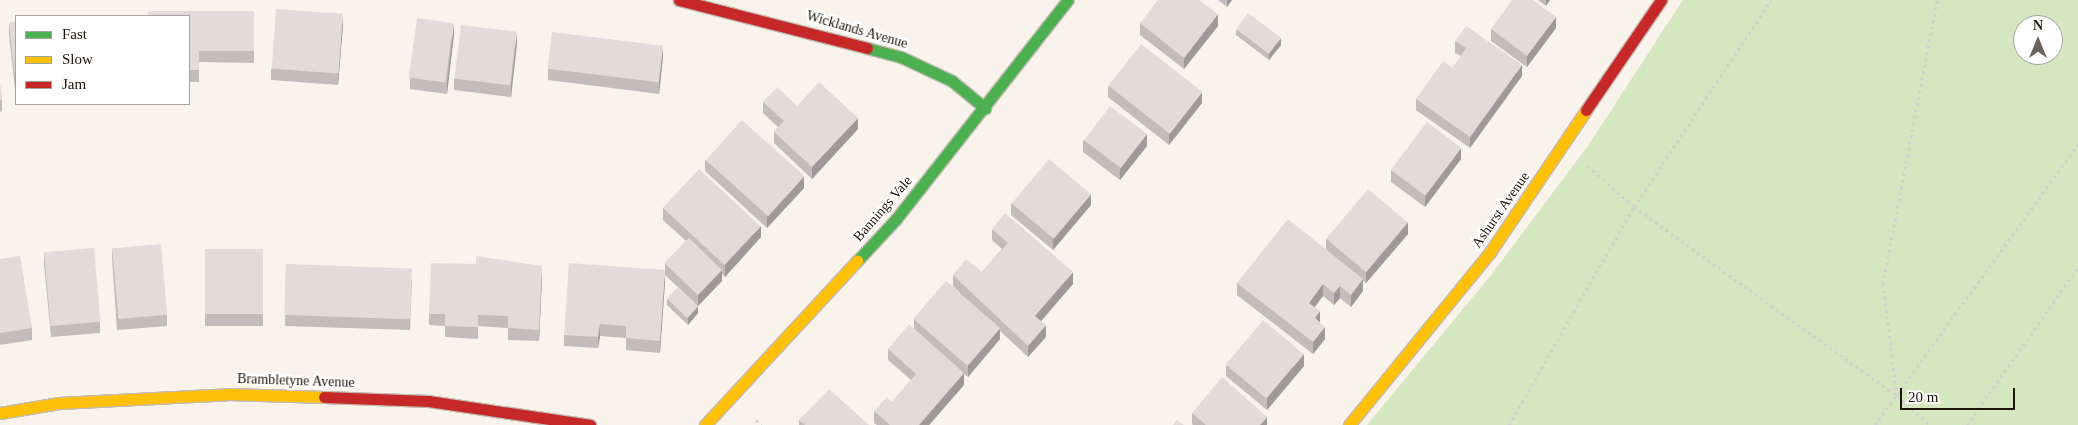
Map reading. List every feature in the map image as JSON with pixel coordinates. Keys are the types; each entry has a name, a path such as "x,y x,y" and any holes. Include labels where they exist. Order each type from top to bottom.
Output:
{"street":[{"name":"Wicklands Avenue","path":"679,0 901,56 952,81 986,108"},
{"name":"Bannings Vale","path":"705,425 896,219 986,108 1068,0"},
{"name":"Ashurst Avenue","path":"1349,425 1490,252 1662,0"},
{"name":"Brambletyne Avenue","path":"0,413 60,403 228,394 428,401 590,425"}],"path":[{"path":"1509,425 1634,207 1771,0"},
{"path":"1896,396 1883,284 1937,0"},
{"path":"1875,425 2078,145"},
{"path":"1564,146 1634,207 1896,396 1930,425"},
{"path":"1967,425 2078,267"}],"green space":[{"path":"1683,0 2078,0 2078,425 1367,425 1491,275 1587,147"}],"building":[{"path":"1158,0 1199,0 1218,14 1184,58 1140,23"},
{"path":"1512,0 1533,0 1556,17 1527,56 1491,29"},
{"path":"276,9 343,14 339,74 272,69"},
{"path":"148,11 254,11 254,51 199,51 199,70 190,70 190,15 148,15"},
{"path":"1248,13 1281,38 1269,54 1236,29"},
{"path":"417,18 454,23 445,83 409,77"},
{"path":"15,22 15,78 9,23"},
{"path":"461,25 517,32 510,85 454,79"},
{"path":"1466,26 1522,65 1470,137 1416,99 1443,61 1453,68 1466,48 1455,41"},
{"path":"552,32 663,46 659,82 547,69"},
{"path":"1141,44 1202,92 1170,134 1108,86"},
{"path":"819,82 858,118 812,167 774,132 784,121 763,102 777,87 797,106"},
{"path":"1110,106 1147,134 1121,168 1084,140"},
{"path":"742,120 804,176 768,216 706,160"},
{"path":"1427,122 1461,148 1425,196 1391,170"},
{"path":"1049,159 1091,194 1054,239 1012,203"},
{"path":"699,169 760,226 724,265 663,208"},
{"path":"1368,189 1408,222 1366,272 1326,239"},
{"path":"1005,213 1073,272 1035,316 1046,325 1028,346 953,275 966,259 982,272 1008,243 992,229"},
{"path":"1288,219 1363,279 1351,295 1340,286 1334,293 1323,284 1309,303 1320,311 1315,318 1325,327 1313,342 1237,283"},
{"path":"689,238 722,270 698,295 665,263"},
{"path":"161,244 167,315 118,319 112,248"},
{"path":"94,248 100,322 51,326 44,252"},
{"path":"205,249 263,249 263,314 205,314"},
{"path":"20,256 32,328 0,333 0,259"},
{"path":"476,256 542,266 539,330 508,328 508,316 478,315 478,327 445,326 445,314 429,314 431,263 476,264"},
{"path":"569,263 665,270 660,341 626,338 626,326 600,324 598,337 564,335"},
{"path":"286,264 412,268 410,319 284,315"},
{"path":"946,281 1000,328 968,366 913,319"},
{"path":"678,287 698,306 687,318 667,299"},
{"path":"1263,320 1304,354 1266,398 1226,364"},
{"path":"909,324 964,373 919,425 890,425 874,411 887,397 892,402 916,374 888,349"},
{"path":"1222,377 1267,417 1260,425 1206,425 1192,413"},
{"path":"829,389 869,425 805,425 799,420"},
{"path":"1177,420 1184,425 1173,425"}],"traffic: fast":[{"path":"857,261 896,219 1068,0"},
{"path":"867,48 901,57 952,81 985,108"}],"traffic: slow":[{"path":"1349,425 1490,252 1586,110"},
{"path":"705,425 857,261"},
{"path":"0,413 59,403 228,394 324,397"}],"traffic: jam":[{"path":"679,0 867,48"},
{"path":"1586,110 1661,0"},
{"path":"324,397 428,401 590,425"}]}
